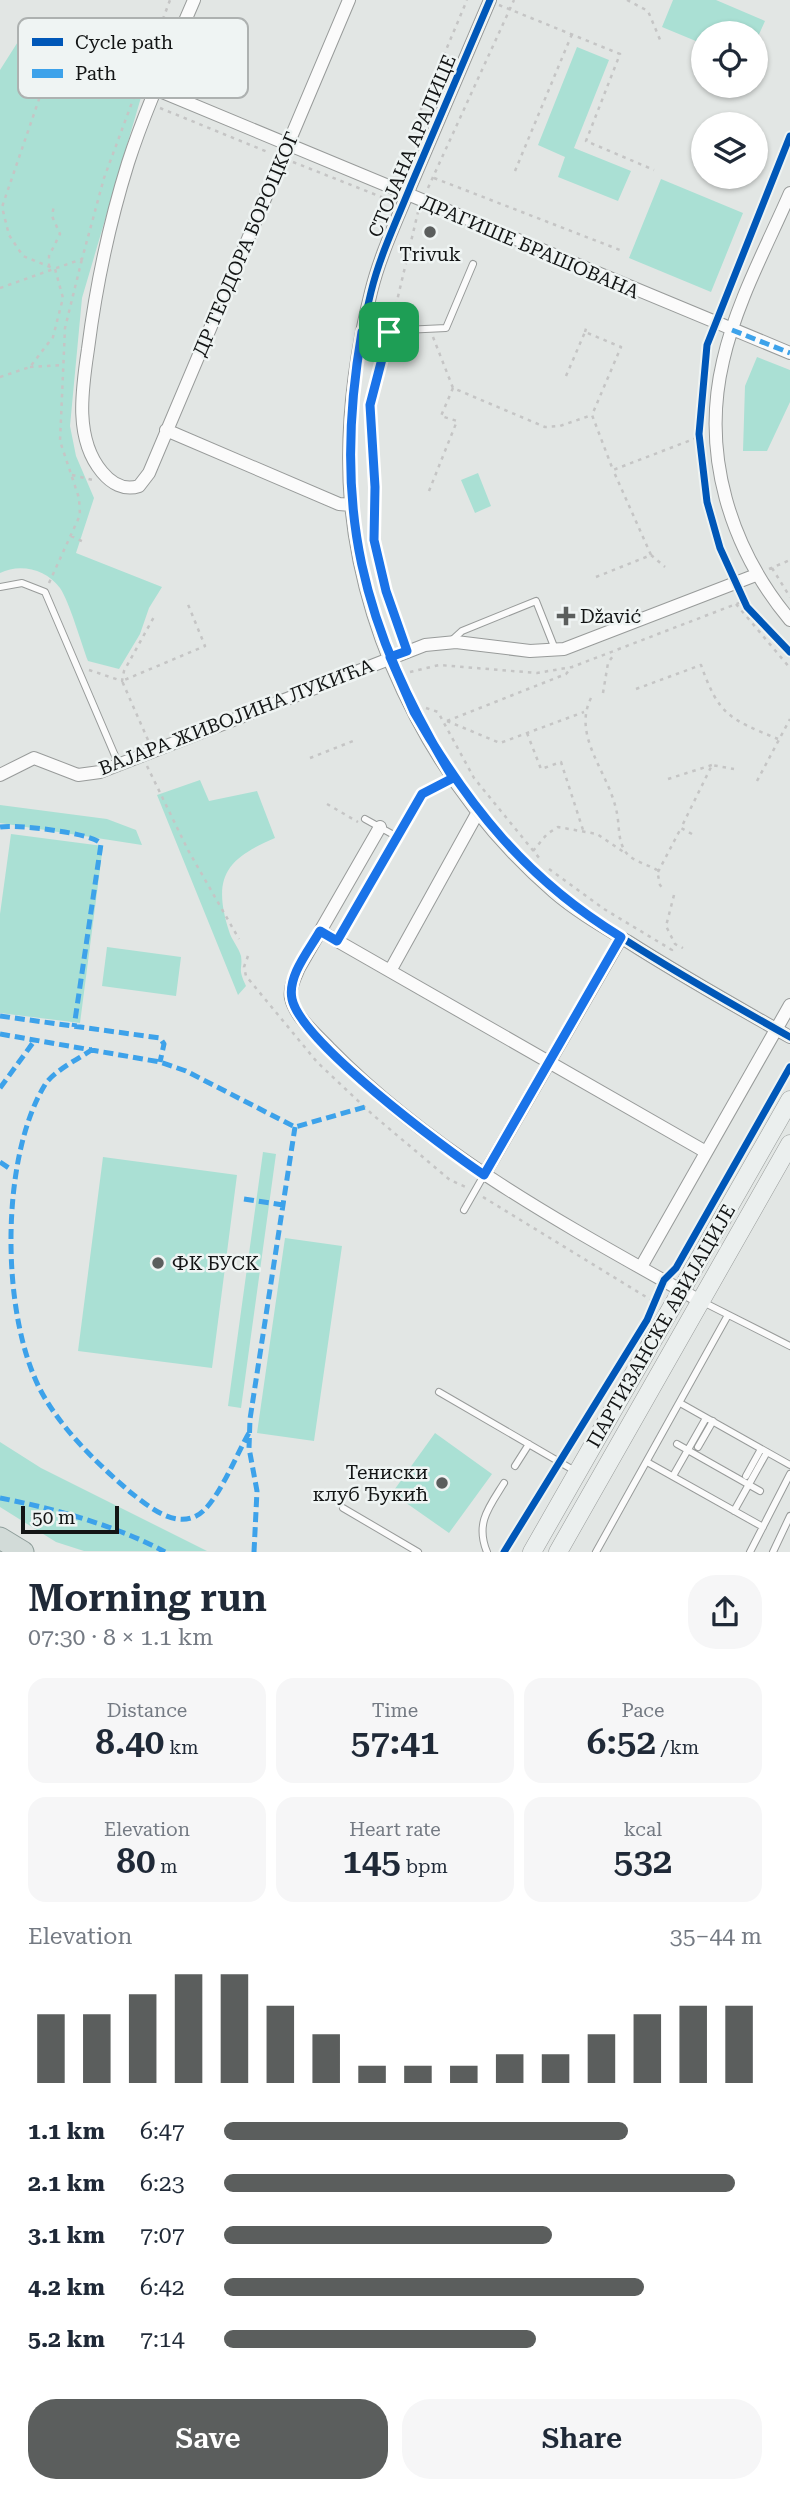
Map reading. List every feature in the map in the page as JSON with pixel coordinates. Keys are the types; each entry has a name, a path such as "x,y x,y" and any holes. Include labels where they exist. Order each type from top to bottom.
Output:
{"highway":[{"path":"0,1538 23,1552"}],"main road":[{"name":"ПАРТИЗАНСКЕ АВИЈАЦИЈЕ","path":"532,1552 790,1100"},
{"name":"ПАРТИЗАНСКЕ АВИЈАЦИЈЕ","path":"558,1552 790,1143"}],"street":[{"path":"186,18 194,0"},
{"name":"ДР ТЕОДОРА БОРОЦКОГ","path":"152,98 128,162 99,270 83,399 86,444 96,464 115,484 127,488 139,486 149,473 349,0"},
{"name":"СТОЈАНА АРАЛИЦЕ","path":"490,1 407,195 375,280 362,332 352,397 351,505 367,588 390,657 414,712 453,778 478,812 556,894 621,937 790,1037"},
{"name":"ДРАГИШЕ БРАШОВАНА","path":"176,98 407,195 420,207 790,353"},
{"path":"790,193 732,330 717,391 717,452 724,493 735,530 756,575 790,620"},
{"path":"166,430 340,504 351,505"},
{"name":"ВАЈАРА ЖИВОЈИНА ЛУКИЋА","path":"0,775 34,758 78,775 119,765 407,651 450,642 530,651 556,650 584,643 756,575"},
{"path":"390,971 478,812"},
{"path":"383,831 320,931 292,987 295,1009 342,1061 396,1111 484,1175 700,1301"},
{"path":"320,931 706,1152"},
{"path":"484,1175 621,937"},
{"path":"641,1266 790,1005"}],"lane":[{"path":"362,332 446,328 473,264"},
{"path":"0,587 22,583 45,592 119,765"},
{"path":"450,642 462,631 536,601 556,650"},
{"path":"365,819 383,831"},
{"path":"464,1210 484,1175"},
{"path":"700,1301 790,1346"},
{"path":"596,1552 728,1315"},
{"path":"439,1392 577,1472"},
{"path":"680,1403 790,1465"},
{"path":"698,1447 710,1420"},
{"path":"673,1476 710,1420"},
{"path":"515,1466 529,1444"},
{"path":"677,1444 760,1491"},
{"path":"746,1476 764,1450"},
{"path":"734,1510 764,1450"},
{"path":"647,1462 764,1527"},
{"path":"750,1552 790,1474"},
{"path":"487,1552 481,1524 504,1483"},
{"path":"344,1507 418,1552"},
{"path":"773,1552 790,1516"}],"path":[{"path":"163,18 170,0"},
{"path":"414,126 467,0"},
{"path":"404,676 405,662 410,657 386,591 374,540 375,487 370,405 420,207 514,0"},
{"path":"627,0 648,11 662,42"},
{"path":"490,1 620,54 586,141 654,170"},
{"path":"515,171 572,34"},
{"path":"30,367 53,337 63,298 55,270 23,256 9,235 2,207 39,98"},
{"path":"45,592 71,536 81,507 60,441 67,316 103,178 132,98"},
{"path":"216,140 220,132"},
{"path":"433,177 620,250"},
{"path":"501,204 503,199"},
{"path":"49,267 49,256 60,234 52,216 54,205"},
{"path":"0,288 82,258"},
{"path":"566,376 587,324"},
{"path":"429,327 453,388 441,416 457,421 429,491"},
{"path":"585,332 621,347 592,415 651,555 665,567"},
{"path":"0,377 30,367 63,365"},
{"path":"453,388 545,427 560,426 592,415"},
{"path":"613,470 699,436 700,448"},
{"path":"71,536 86,542"},
{"path":"596,577 651,555"},
{"path":"756,575 790,560"},
{"path":"772,568 790,597"},
{"path":"735,583 747,607 790,652"},
{"path":"77,667 122,681 205,646 187,602"},
{"path":"736,604 790,668"},
{"path":"155,615 148,634 124,671 122,681 188,850 239,939"},
{"path":"603,693 608,663 615,653"},
{"path":"636,689 701,665 716,704 743,724 778,740"},
{"path":"445,721 566,674 572,667"},
{"path":"591,698 584,712 585,730 615,804 620,840 628,855"},
{"path":"418,705 438,712 474,778 506,813 544,864 604,909 672,950 665,962"},
{"path":"445,721 500,743 584,712"},
{"path":"757,780 790,719"},
{"path":"785,728 790,731"},
{"path":"527,733 541,769 561,762 583,830"},
{"path":"310,758 353,741"},
{"path":"668,779 712,765 734,769"},
{"path":"664,890 660,885 658,872 712,765"},
{"path":"337,941 422,794 453,778"},
{"path":"327,804 383,831"},
{"path":"533,851 547,834 558,827 583,830 607,839 658,872"},
{"path":"681,828 692,834"},
{"path":"674,895 666,926 674,944 683,947"},
{"path":"651,1312 664,1280"}],"green space":[{"path":"673,0 716,0 765,21 691,21 691,39 662,27"},
{"path":"18,42 18,98 141,98 82,298 70,426 76,456 94,498 76,553 162,587 149,608 140,634 119,669 88,661 68,603 60,588 48,576 24,568 0,573 0,70"},
{"path":"577,47 609,60 574,148 631,171 618,201 558,177 565,157 538,145"},
{"path":"661,179 743,213 711,292 629,258"},
{"path":"757,357 790,370 790,402 767,451 743,451 745,386"},
{"path":"478,473 491,506 475,513 461,480"},
{"path":"200,780 209,801 257,791 275,838 234,862 223,883 224,912 230,934 241,956 241,972 246,986 238,995 157,795"},
{"path":"0,805 107,819 136,830 142,845 0,823"},
{"path":"11,834 103,846 80,1023 0,1013 0,914"},
{"path":"107,947 181,957 176,996 102,986"},
{"path":"263,1152 276,1154 241,1408 228,1406"},
{"name":"ФК БУСК","path":"103,1157 237,1175 212,1368 78,1351"},
{"path":"285,1238 342,1246 314,1441 257,1433"},
{"name":"Тениски клуб Ђукић","path":"435,1433 492,1474 449,1533 392,1493"},
{"path":"0,1442 41,1468 207,1551 84,1551 56,1542 0,1507"}],"marked path":[{"path":"732,330 790,353"},
{"path":"0,827 37,828 70,833 85,836 101,844 74,1027"},
{"path":"0,1016 160,1038 164,1044 160,1062"},
{"path":"0,1034 160,1062 186,1071 295,1127 365,1107"},
{"path":"0,1088 35,1040"},
{"path":"93,1049 61,1069 46,1083 31,1114 20,1151 13,1193 11,1236 18,1322 28,1361 50,1407 82,1446 130,1492 169,1517 187,1519 204,1511 218,1491 249,1433"},
{"path":"254,1552 257,1491 249,1448 250,1419 295,1127"},
{"path":"0,1162 12,1170"},
{"path":"244,1199 283,1205"},
{"path":"0,1498 84,1519 127,1534 165,1552"}],"cycle path":[{"path":"490,0 384,251 371,292 360,344 352,397 349,477 359,559 373,613 392,666 416,717 477,812 514,854 554,892 580,912 790,1037"},
{"path":"790,136 707,345 699,434 707,502 720,548 747,607 790,652"},
{"path":"504,1552 647,1320 664,1280 676,1268 790,1067"}],"place":[{"name":"Trivuk","path":"430,232"},
{"name":"Džavić","path":"566,616"},
{"name":"ФК БУСК","path":"158,1263"},
{"name":"Тениски клуб Ђукић","path":"442,1483"}],"route":[{"path":"389,332 362,332 352,397 351,505 367,588 378,625 390,657 409,702 453,778 422,794 401,826 337,941 320,931 295,977 291,998 295,1009 315,1033 396,1111 484,1175 621,937 556,894 539,879 473,806 453,778 414,712 409,702 390,657 407,651 399,621 386,591 374,540 375,487 370,405 389,332"}]}
